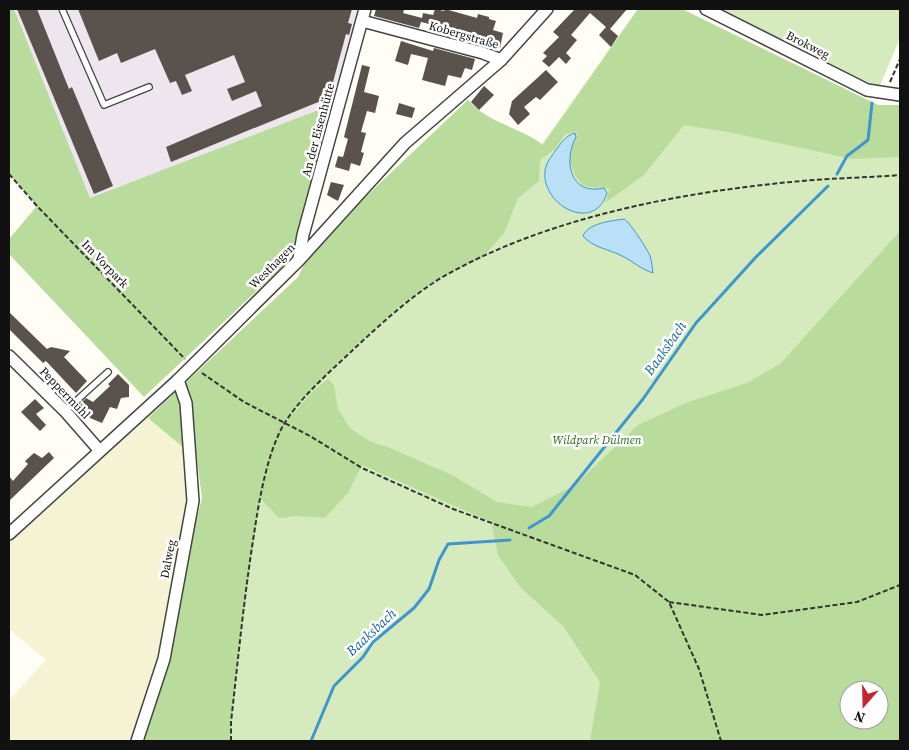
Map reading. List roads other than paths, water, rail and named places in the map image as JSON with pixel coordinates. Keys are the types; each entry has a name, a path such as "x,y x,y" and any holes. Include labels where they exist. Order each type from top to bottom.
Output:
{"street":[{"name":"An der Eisenhütte","path":"299,260 303,235 365,9"},
{"name":"Westhagen","path":"9,534 178,380 299,260 405,143 501,60 547,9"},
{"name":"Brokweg","path":"706,9 867,90 900,95"},
{"name":"Kobergstraße","path":"362,22 483,53 501,60"},
{"name":"Peppermühl","path":"9,356 65,411 99,450"},
{"name":"Dalweg","path":"137,741 164,658 193,501 186,403 178,380"}],"lane":[{"path":"62,9 104,105 148,87"},
{"path":"65,411 108,372"}],"water":[{"path":"575,133 576,137 570,156 572,175 583,187 593,189 604,188 607,193 600,205 591,212 581,213 559,204 551,195 546,183 546,165 564,140"},
{"path":"624,219 634,230 649,253 653,273 622,256 596,246 583,236 595,225"}],"waterway":[{"name":"Baaksbach","path":"837,174 847,156 868,140 872,103"},
{"name":"Baaksbach","path":"529,528 549,516 643,399 696,323 756,257 828,186"},
{"name":"Baaksbach","path":"311,741 334,686 363,657 373,642 414,608 429,589 439,560 448,544 510,540"}],"park label":[{"name":"Wildpark Dülmen","path":"597,440"}]}
